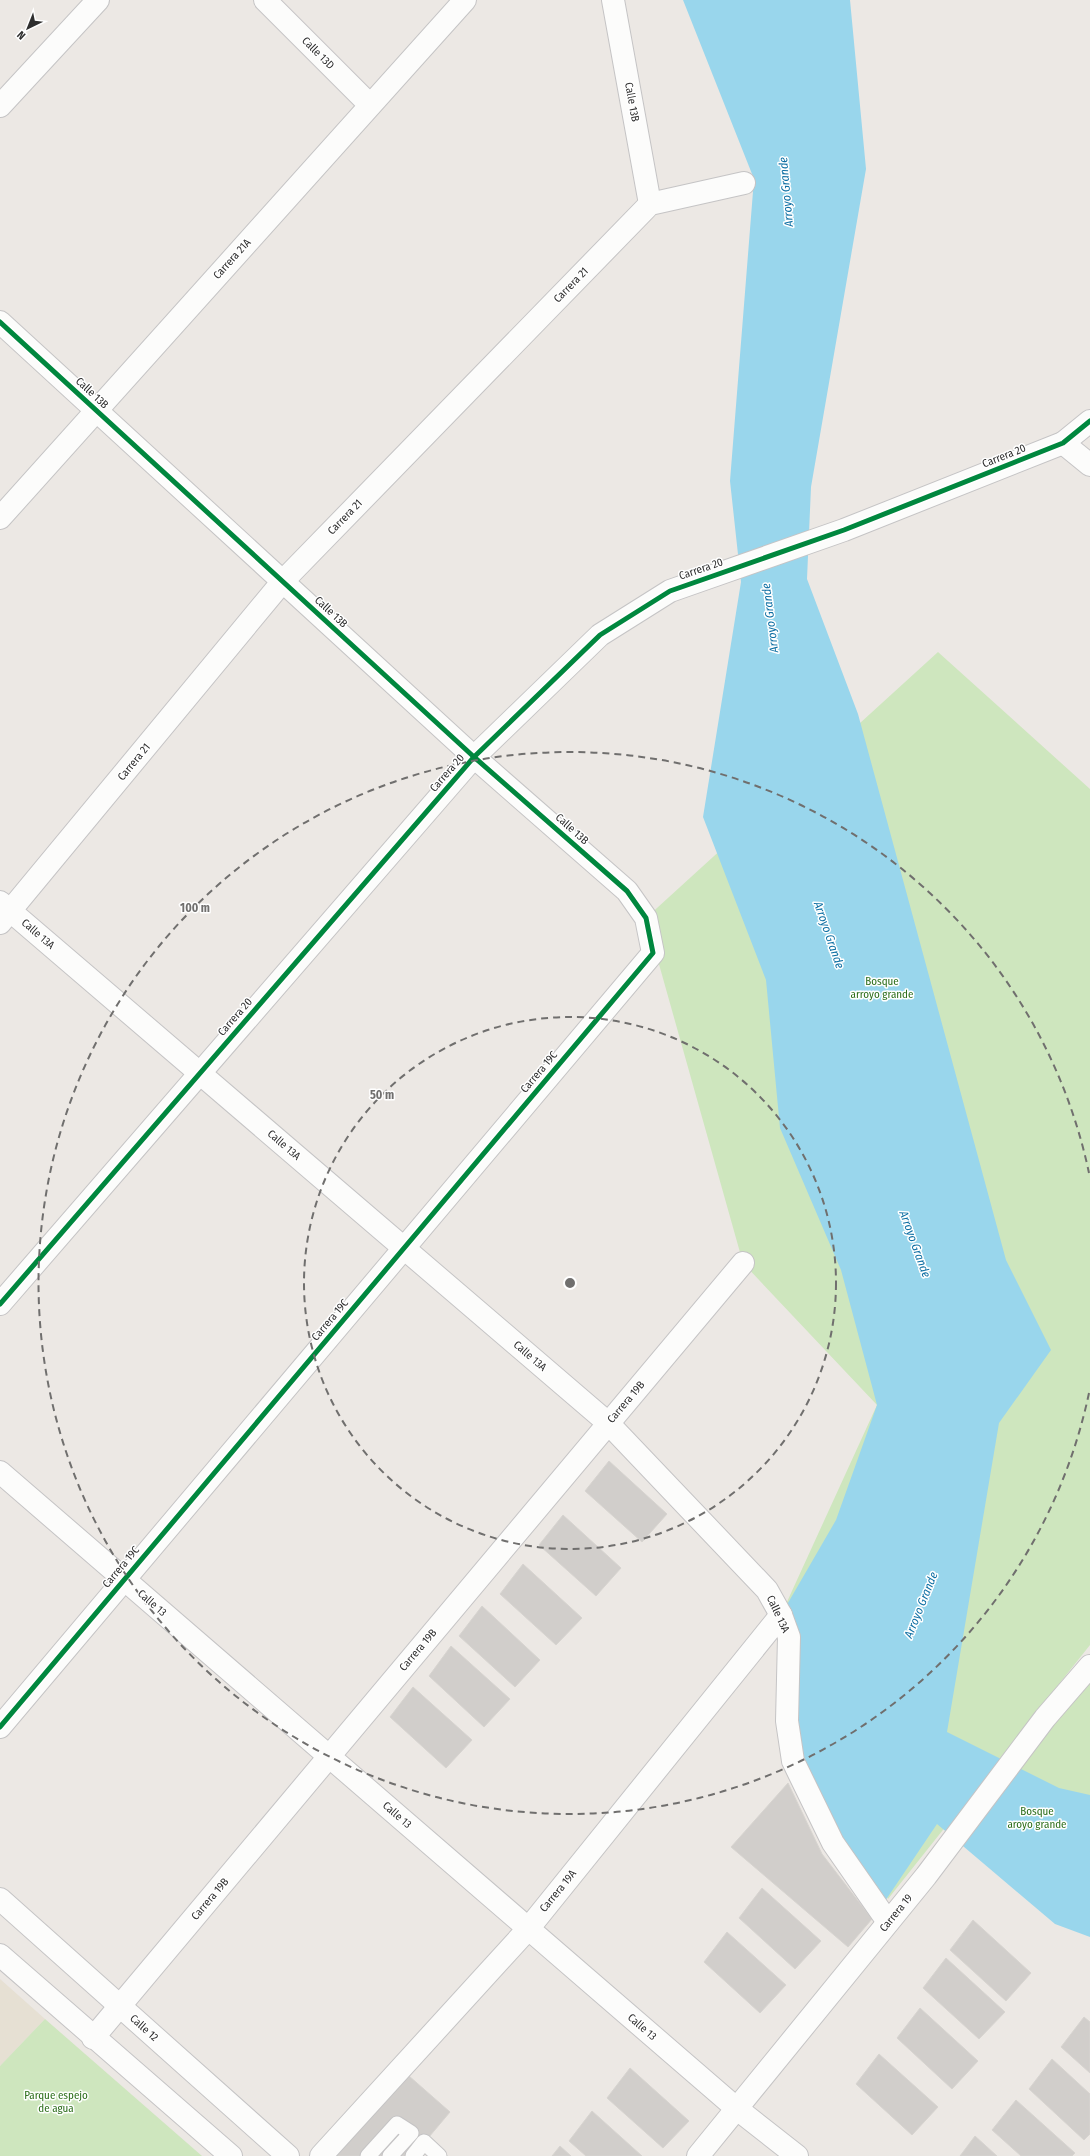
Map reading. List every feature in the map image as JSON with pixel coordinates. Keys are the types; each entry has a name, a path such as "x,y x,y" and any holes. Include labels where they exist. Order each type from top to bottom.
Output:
{"street":[{"path":"0,106 98,0"},
{"name":"Calle 13D","path":"265,0 370,105"},
{"name":"Carrera 21A","path":"0,518 464,0"},
{"name":"Calle 13B","path":"613,0 650,204"},
{"path":"650,204 744,183"},
{"name":"Carrera 21","path":"4,912 283,581 650,204"},
{"name":"Calle 13B","path":"0,322 474,757 627,891 646,918"},
{"name":"Carrera 20","path":"0,1304 474,757 600,635 670,591 844,530 1063,443 1090,421"},
{"path":"1063,443 1090,465"},
{"name":"Calle 13A","path":"4,912 199,1073 608,1424 767,1590 789,1637 787,1721 793,1761 833,1843 888,1922"},
{"name":"Carrera 19C","path":"0,1726 653,953 646,918"},
{"name":"Carrera 19B","path":"93,2038 743,1263"},
{"name":"Calle 13","path":"0,1472 736,2108 797,2156"},
{"name":"Carrera 19A","path":"321,2156 528,1928 780,1615"},
{"name":"Carrera 19","path":"698,2156 926,1876 1045,1718 1090,1666"},
{"name":"Calle 12","path":"0,1900 288,2156"},
{"path":"0,1955 93,2038 231,2156"}],"lane":[{"path":"368,2156 397,2124 411,2134 390,2156"},
{"path":"413,2156 424,2142 439,2156"}],"shaded area":[{"path":"0,1979 45,2019 0,2066"}],"green space":[{"name":"Bosque arroyo grande","path":"938,652 1090,789 1090,1645 888,1899 787,1721 781,1615 877,1405 743,1263 646,918"},
{"name":"Bosque aroyo grande","path":"1090,1670 1090,1933 965,1824"},
{"name":"Parque espejo de agua","path":"45,2019 202,2156 0,2156 0,2066"}],"water":[{"name":"Arroyo Grande","path":"683,0 850,0 866,169 811,487 807,579 858,714 1006,1260 1051,1350 999,1423 947,1732 1059,1788 1090,1795 1090,1937 1055,1924 937,1824 879,1910 793,1761 781,1615 836,1520 877,1405 841,1270 780,1128 766,980 703,817 741,582 730,481 754,179"}],"building":[{"path":"609,1461 667,1514 642,1542 585,1491"},
{"path":"563,1515 621,1568 596,1596 539,1545"},
{"path":"523,1564 582,1618 556,1645 500,1594"},
{"path":"482,1606 540,1660 515,1687 459,1636"},
{"path":"451,1646 510,1699 484,1727 429,1676"},
{"path":"413,1687 472,1740 446,1768 390,1717"},
{"path":"788,1783 822,1854 872,1919 848,1947 731,1847"},
{"path":"762,1888 821,1941 795,1969 739,1918"},
{"path":"973,1920 1031,1973 1006,2001 950,1950"},
{"path":"727,1932 786,1985 760,2013 704,1962"},
{"path":"946,1958 1005,2012 979,2039 923,1988"},
{"path":"920,2008 978,2061 952,2089 897,2038"},
{"path":"1084,2017 1090,2022 1090,2073 1061,2047"},
{"path":"879,2054 938,2107 912,2135 856,2084"},
{"path":"1052,2059 1090,2094 1090,2134 1084,2140 1029,2089"},
{"path":"630,2068 689,2121 663,2148 607,2098"},
{"path":"409,2076 450,2112 413,2156 334,2156"},
{"path":"1016,2100 1075,2153 1072,2156 1021,2156 992,2130"},
{"path":"592,2111 642,2156 586,2156 569,2141"},
{"path":"975,2136 997,2156 960,2156"},
{"path":"560,2146 571,2156 552,2156"}],"cycle path":[{"path":"0,322 474,757 627,891 646,918 653,953 0,1727"},
{"path":"0,1304 474,757 600,635 670,591 844,530 1063,443 1090,421"}]}
